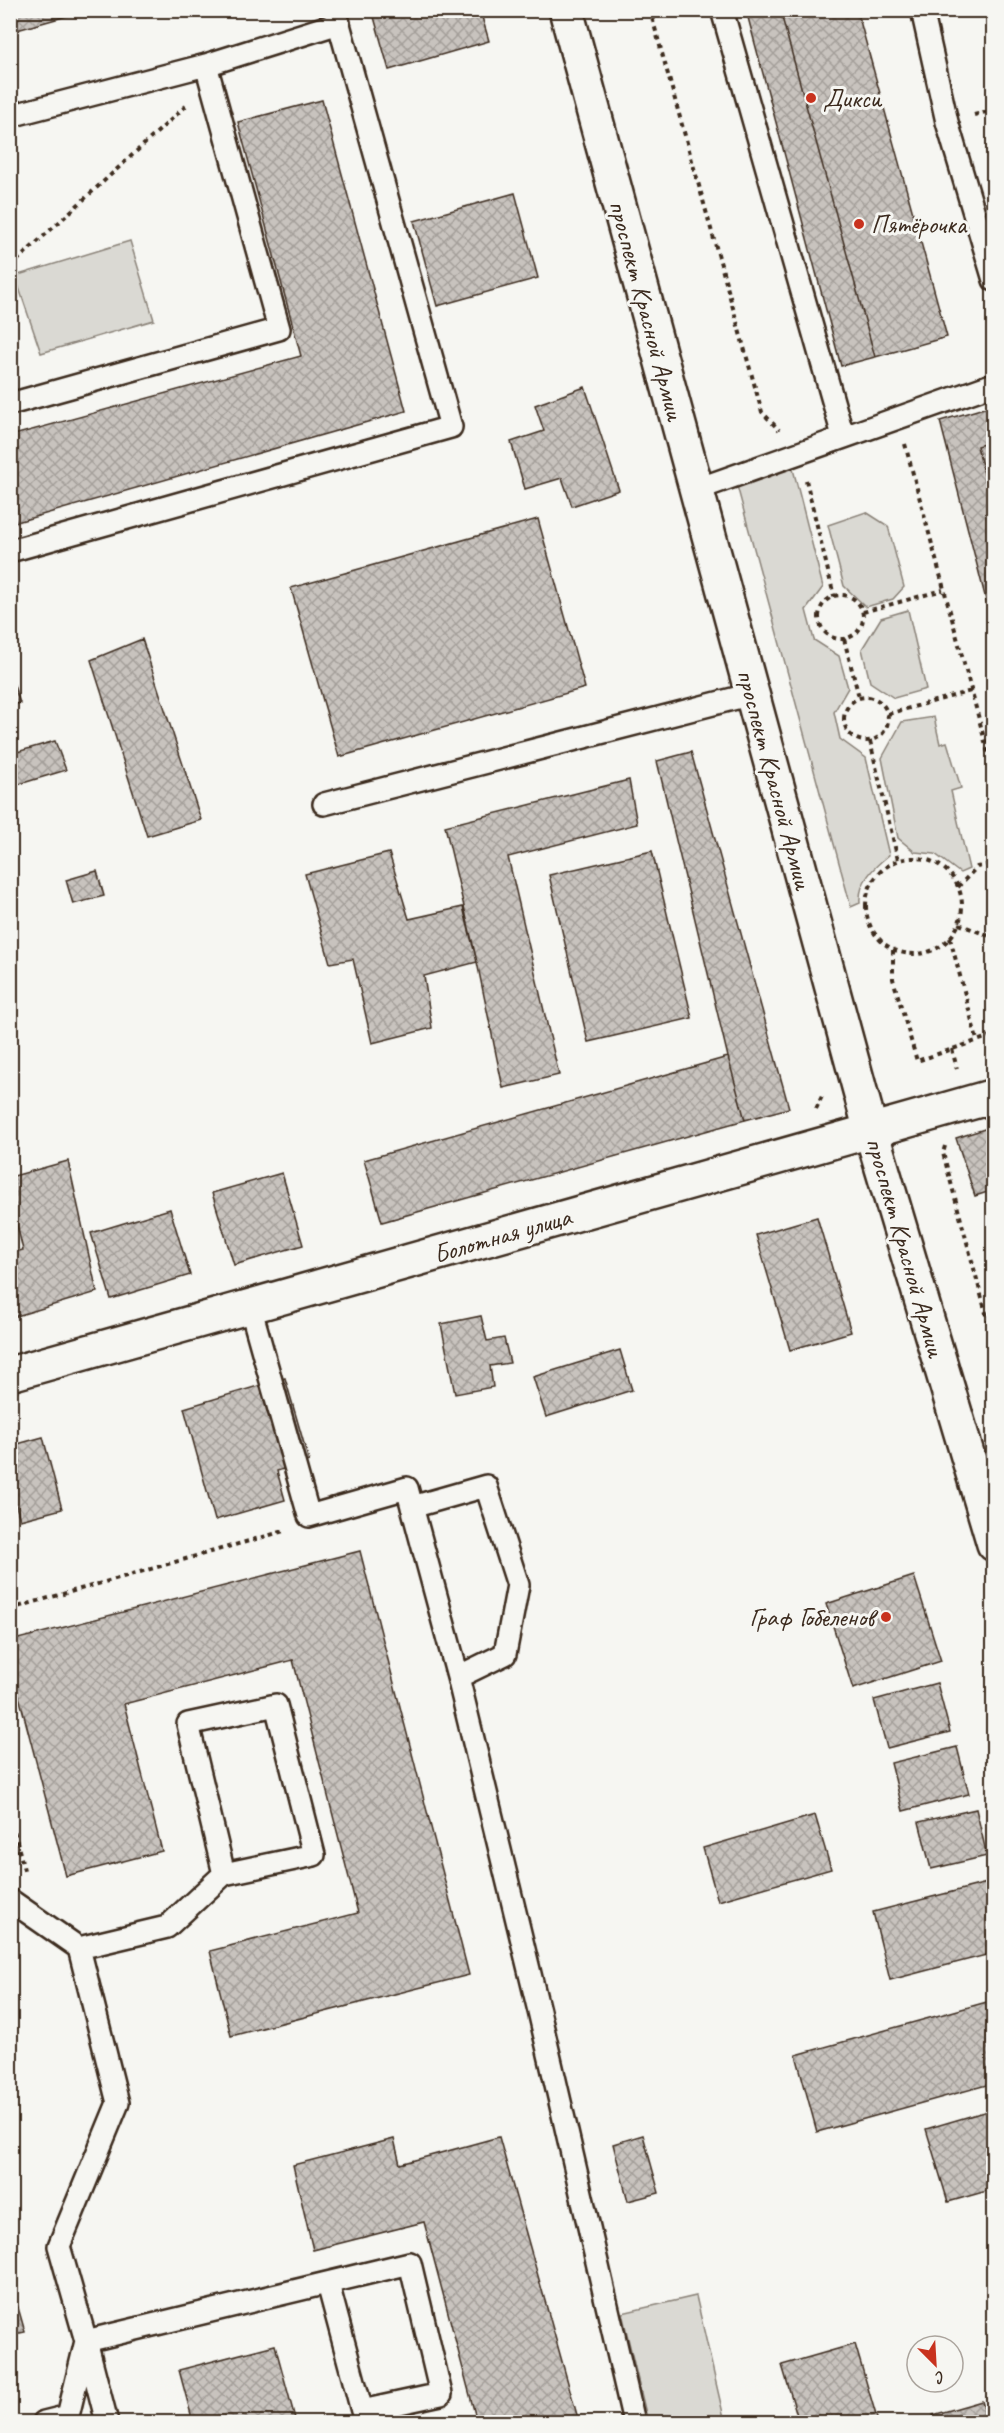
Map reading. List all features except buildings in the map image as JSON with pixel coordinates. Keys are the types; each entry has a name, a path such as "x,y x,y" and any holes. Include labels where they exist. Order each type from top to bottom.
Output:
{"main road":[{"name":"проспект Красной Армии","path":"566,10 871,1131 993,1544"},
{"name":"Болотная улица","path":"10,1374 993,1096"}],"lane":[{"path":"722,10 843,436"},
{"path":"922,10 947,122 993,280"},
{"path":"10,116 209,73 337,17 451,427 10,551"},
{"path":"10,404 279,328 209,73"},
{"path":"695,489 993,384"},
{"path":"324,804 752,694"},
{"path":"250,1306 309,1516 406,1488 458,1677 539,2011 634,2422"},
{"path":"412,1507 486,1486 518,1585 505,1654 458,1677"},
{"path":"79,1948 168,1927 225,1874 314,1855 276,1705 188,1724 225,1874"},
{"path":"10,1900 79,1948 118,2103 59,2246 107,2422"},
{"path":"86,2341 410,2263 441,2394 362,2411 328,2284"},
{"path":"44,2422 68,2416 86,2341"}],"path":[{"path":"650,10 762,412 800,452 834,596"},
{"path":"10,267 209,73"},
{"path":"898,418 993,775"},
{"path":"862,612 943,590"},
{"path":"834,596 847,596 854,599 862,612 863,620 858,632 844,639 825,633 819,618 822,606 834,596"},
{"path":"844,639 859,698"},
{"path":"888,714 971,691"},
{"path":"873,697 880,701 888,714 888,727 884,734 870,741 857,740 846,728 844,715 847,707 859,698 873,697"},
{"path":"870,741 898,860"},
{"path":"915,857 929,860 944,867 955,880 962,896 963,912 950,938 937,949 921,954 904,954 893,950 880,940 870,926 866,897 872,881 883,869 898,860 915,857"},
{"path":"958,887 977,867 993,863"},
{"path":"959,924 993,938"},
{"path":"950,938 977,1040"},
{"path":"893,950 893,979 917,1061 993,1035"},
{"path":"952,1049 957,1071"},
{"path":"945,1142 943,1153 993,1343"},
{"path":"10,1814 35,1917"}],"shaded area":[{"path":"130,241 154,320 41,353 15,276"},
{"path":"791,461 823,587 806,610 814,640 839,656 848,688 834,712 840,739 866,758 889,855 864,882 860,903 851,907 736,482"},
{"path":"866,512 888,526 904,587 893,599 866,607 844,586 828,525"},
{"path":"908,610 926,689 894,698 870,682 862,649 881,618"},
{"path":"934,717 940,744 947,742 961,788 951,791 969,869 960,873 935,854 915,852 898,838 882,758 902,722"},
{"path":"696,2296 725,2422 648,2422 622,2313"}],"place":[{"name":"Дикси","path":"811,98"},
{"name":"Пятёрочка","path":"859,224"},
{"name":"Граф Гобеленов","path":"886,1617"}]}
